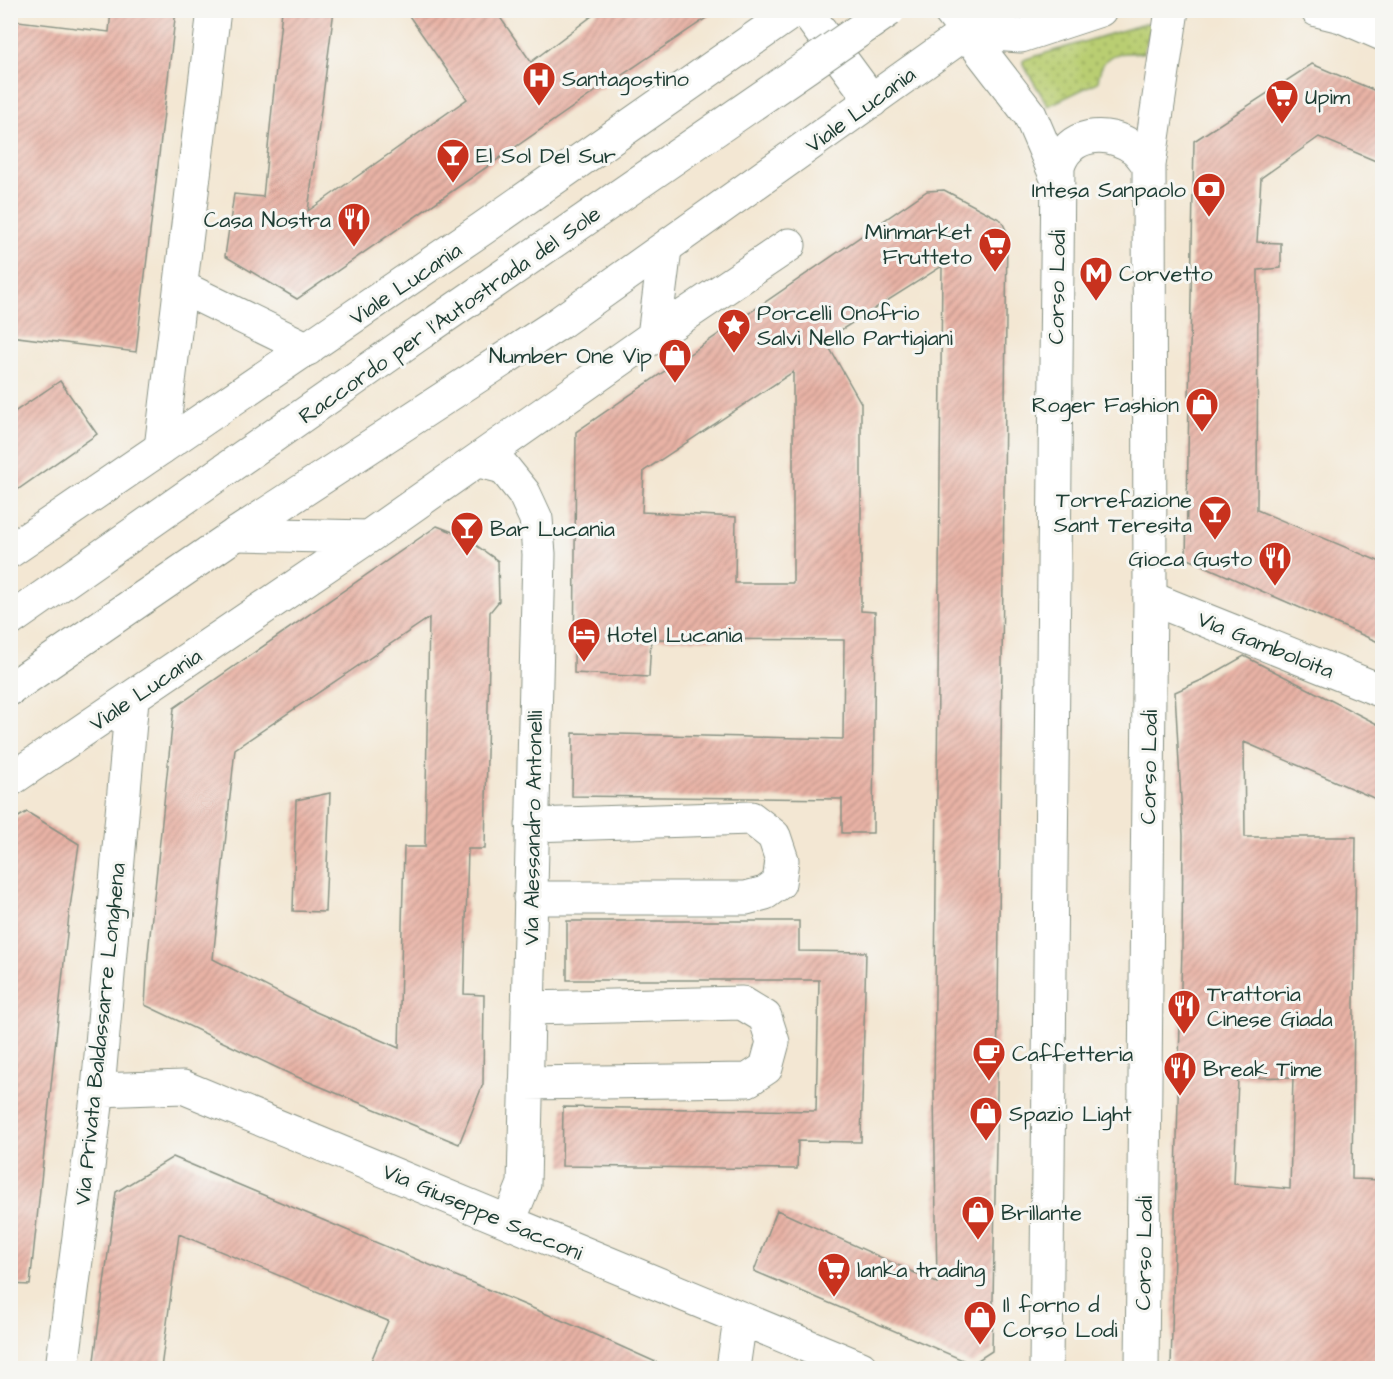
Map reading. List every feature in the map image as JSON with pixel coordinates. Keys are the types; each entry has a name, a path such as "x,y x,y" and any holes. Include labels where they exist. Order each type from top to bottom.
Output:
{"main road":[{"path":"161,448 214,10"},
{"name":"Viale Lucania","path":"10,550 308,349 795,10"},
{"path":"806,10 872,101"},
{"name":"Raccordo per l'Autostrada del Sole","path":"10,620 422,332 890,10"},
{"name":"Viale Lucania","path":"10,689 236,534 559,323 665,249 872,101 957,21 998,10"},
{"path":"957,21 1021,36 1100,10"},
{"name":"Corso Lodi","path":"1142,1368 1150,598 1149,165 1172,10"},
{"path":"1317,10 1341,16 1383,34"},
{"path":"957,21 1030,115 1057,178"},
{"path":"1057,178 1058,167 1065,152 1078,141 1093,136 1106,135 1119,140 1135,149 1149,165"},
{"name":"Corso Lodi","path":"1046,1368 1057,178"},
{"name":"Viale Lucania","path":"10,780 479,461 654,336 789,245"},
{"path":"654,336 665,249"},
{"path":"181,287 308,349"},
{"name":"Via Alessandro Antonelli","path":"479,461 503,466 524,493 536,519 539,554 524,1184 509,1221"},
{"path":"236,534 368,537"},
{"name":"Via Gamboloita","path":"1150,598 1383,690"},
{"name":"Via Privata Baldassarre Longhena","path":"62,1368 98,1090 132,699"},
{"path":"530,898 746,898 765,892 779,883 782,860 774,836 750,818 532,825"},
{"path":"526,1083 748,1080 766,1068 773,1042 765,1017 742,1003 528,1008"},
{"name":"Via Giuseppe Sacconi","path":"98,1090 183,1087 509,1221 740,1320 818,1360 861,1368"},
{"path":"733,1368 740,1320"}],"green space":[{"path":"1147,23 1152,26 1143,53 1112,56 1103,65 1098,82 1048,106 1023,64 1026,59"}],"building":[{"path":"111,10 176,10 136,352 10,336 10,20 109,32"},
{"path":"282,10 334,10 308,211 467,99 405,10 495,10 531,62 600,10 718,10 599,89 297,299 225,256 234,194 263,197"},
{"path":"1312,64 1383,94 1383,164 1319,137 1261,178 1257,242 1281,243 1281,268 1258,270 1257,510 1383,563 1383,644 1186,558 1194,141"},
{"path":"944,190 1001,220 1007,232 992,1351 972,1364 754,1271 777,1210 937,1283 934,1093 942,266 825,340 861,403 861,611 875,612 873,833 842,833 842,799 572,796 573,733 843,739 844,640 651,639 649,677 574,673 576,432 927,191","holes":["793,372 793,583 735,583 736,517 642,512 644,471"]},
{"path":"60,381 97,434 10,495 10,415"},
{"path":"437,526 463,536 498,561 499,601 490,612 485,849 468,849 464,994 484,995 483,1084 459,1144 290,1074 145,1005 148,954 174,708","holes":["429,618 425,847 404,847 399,1048 316,1012 213,959 235,749"]},
{"path":"1244,656 1383,727 1383,802 1244,742 1245,837 1356,837 1352,1179 1383,1180 1383,1368 1171,1368 1183,835 1175,692 1204,679","holes":["1293,1077 1290,1189 1234,1184 1238,1078"]},
{"path":"330,793 325,912 293,911 296,800"},
{"path":"27,812 79,844 69,915 30,1285 10,1284 10,822"},
{"path":"567,921 799,921 799,951 866,952 861,1142 798,1141 797,1169 562,1166 563,1107 816,1111 819,980 567,980"},
{"path":"173,1157 582,1329 669,1368 368,1368 388,1321 179,1234 161,1368 93,1368 116,1192"}],"place":[{"name":"Santagostino","path":"539,107"},
{"name":"Upim","path":"1282,125"},
{"name":"El Sol Del Sur","path":"453,184"},
{"name":"Intesa Sanpaolo","path":"1209,218"},
{"name":"Casa Nostra","path":"354,248"},
{"name":"Minmarket Frutteto","path":"995,273"},
{"name":"Corvetto","path":"1096,302"},
{"name":"Porcelli Onofrio Salvi Nello Partigiani","path":"734,354"},
{"name":"Number One Vip","path":"675,384"},
{"name":"Roger Fashion","path":"1202,433"},
{"name":"Torrefazione Sant Teresita","path":"1215,541"},
{"name":"Bar Lucania","path":"467,557"},
{"name":"Gioca Gusto","path":"1275,587"},
{"name":"Hotel Lucania","path":"584,663"},
{"name":"Trattoria Cinese Giada","path":"1184,1035"},
{"name":"Caffetteria","path":"989,1082"},
{"name":"Break Time","path":"1180,1097"},
{"name":"Spazio Light","path":"986,1142"},
{"name":"Brillante","path":"978,1241"},
{"name":"lanka trading","path":"834,1298"},
{"name":"Il forno d Corso Lodi","path":"980,1346"}]}
